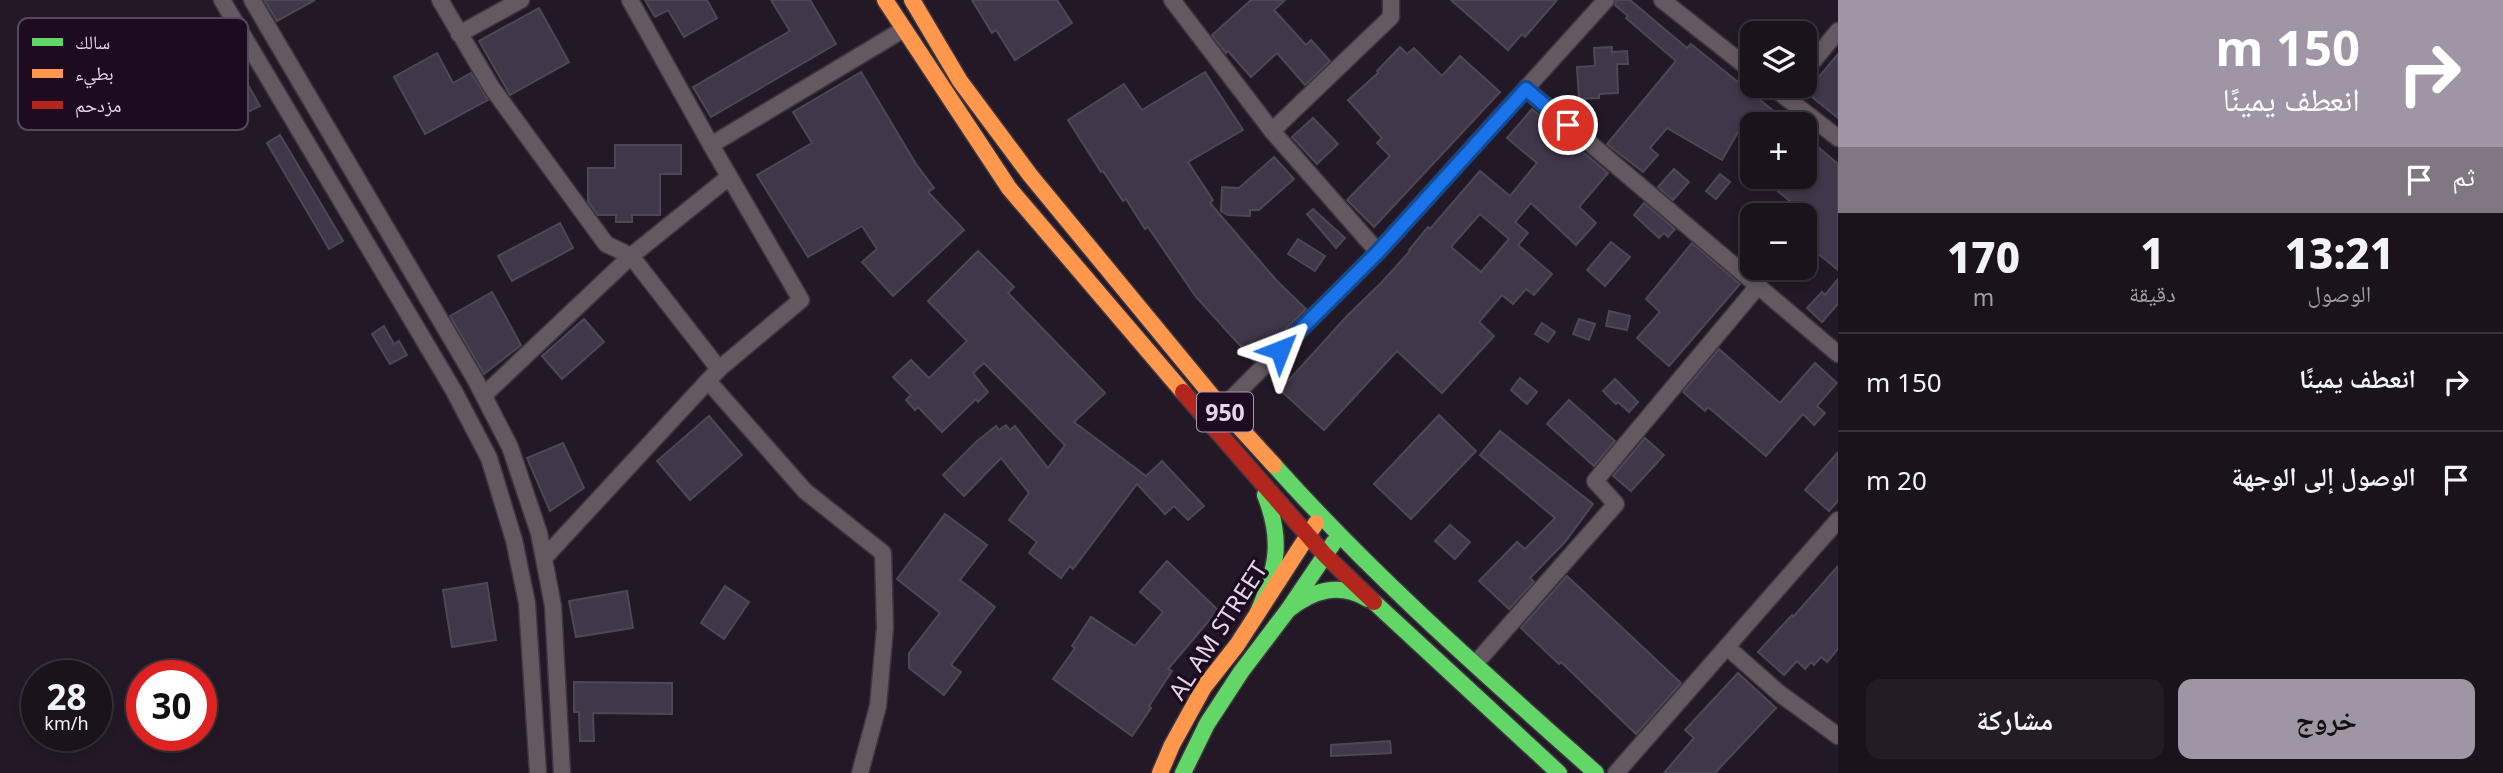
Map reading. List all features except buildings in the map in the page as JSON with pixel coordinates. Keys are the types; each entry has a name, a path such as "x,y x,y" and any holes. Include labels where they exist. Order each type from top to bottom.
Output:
{"main road":[{"name":"950","path":"885,0 1009,188 1258,480 1325,555 1559,773"},
{"name":"950","path":"912,0 960,81 1030,175 1222,408 1320,517 1420,616 1596,773"},
{"path":"1258,480 1273,512 1278,547 1273,581 1258,612"},
{"name":"AL AM STREET","path":"1160,773 1204,687 1237,645 1320,517"},
{"name":"AL AM STREET","path":"1182,773 1208,724 1241,672 1339,536"},
{"path":"1288,610 1303,597 1322,589 1343,588 1363,595 1379,607"}],"street":[{"path":"222,0 233,18"},
{"path":"252,0 484,395 510,447 539,533 554,606 562,773"},
{"path":"440,0 492,88 606,244 631,256 713,375 805,491 883,553 885,628 878,706 860,773"},
{"path":"459,34 521,0"},
{"path":"544,558 713,375 801,300 710,145 630,0"},
{"path":"1172,0 1272,131 1378,252"},
{"path":"1272,131 1391,17 1391,0"},
{"path":"1222,408 1378,252 1606,0"},
{"path":"1662,0 1740,62"},
{"path":"710,145 904,29"},
{"path":"1817,56 1838,31"},
{"path":"248,44 454,391 489,458 514,540 527,603 538,773"},
{"path":"1526,89 1838,354"},
{"path":"1795,98 1838,138"},
{"path":"484,395 631,256 729,177"},
{"path":"1475,664 1616,504 1595,481 1758,286"},
{"path":"1616,773 1838,520"},
{"path":"1727,648 1779,693 1838,736"}],"traffic: fast":[{"path":"1274,465 1390,585 1596,773"},
{"path":"1258,612 1270,581 1276,540 1265,495"},
{"path":"1183,773 1207,724 1334,542"},
{"path":"1288,610 1307,597 1326,591 1347,591 1368,599"},
{"path":"1374,602 1559,773"}],"traffic: slow":[{"path":"885,0 1009,188 1183,392"},
{"path":"912,0 960,81 1030,175 1222,408 1274,465"},
{"path":"1160,773 1204,687 1237,645 1316,523"}],"traffic: jam":[{"path":"1183,392 1325,555 1374,602"}],"route":[{"path":"1280,350 1378,252 1526,89 1568,125"}]}
